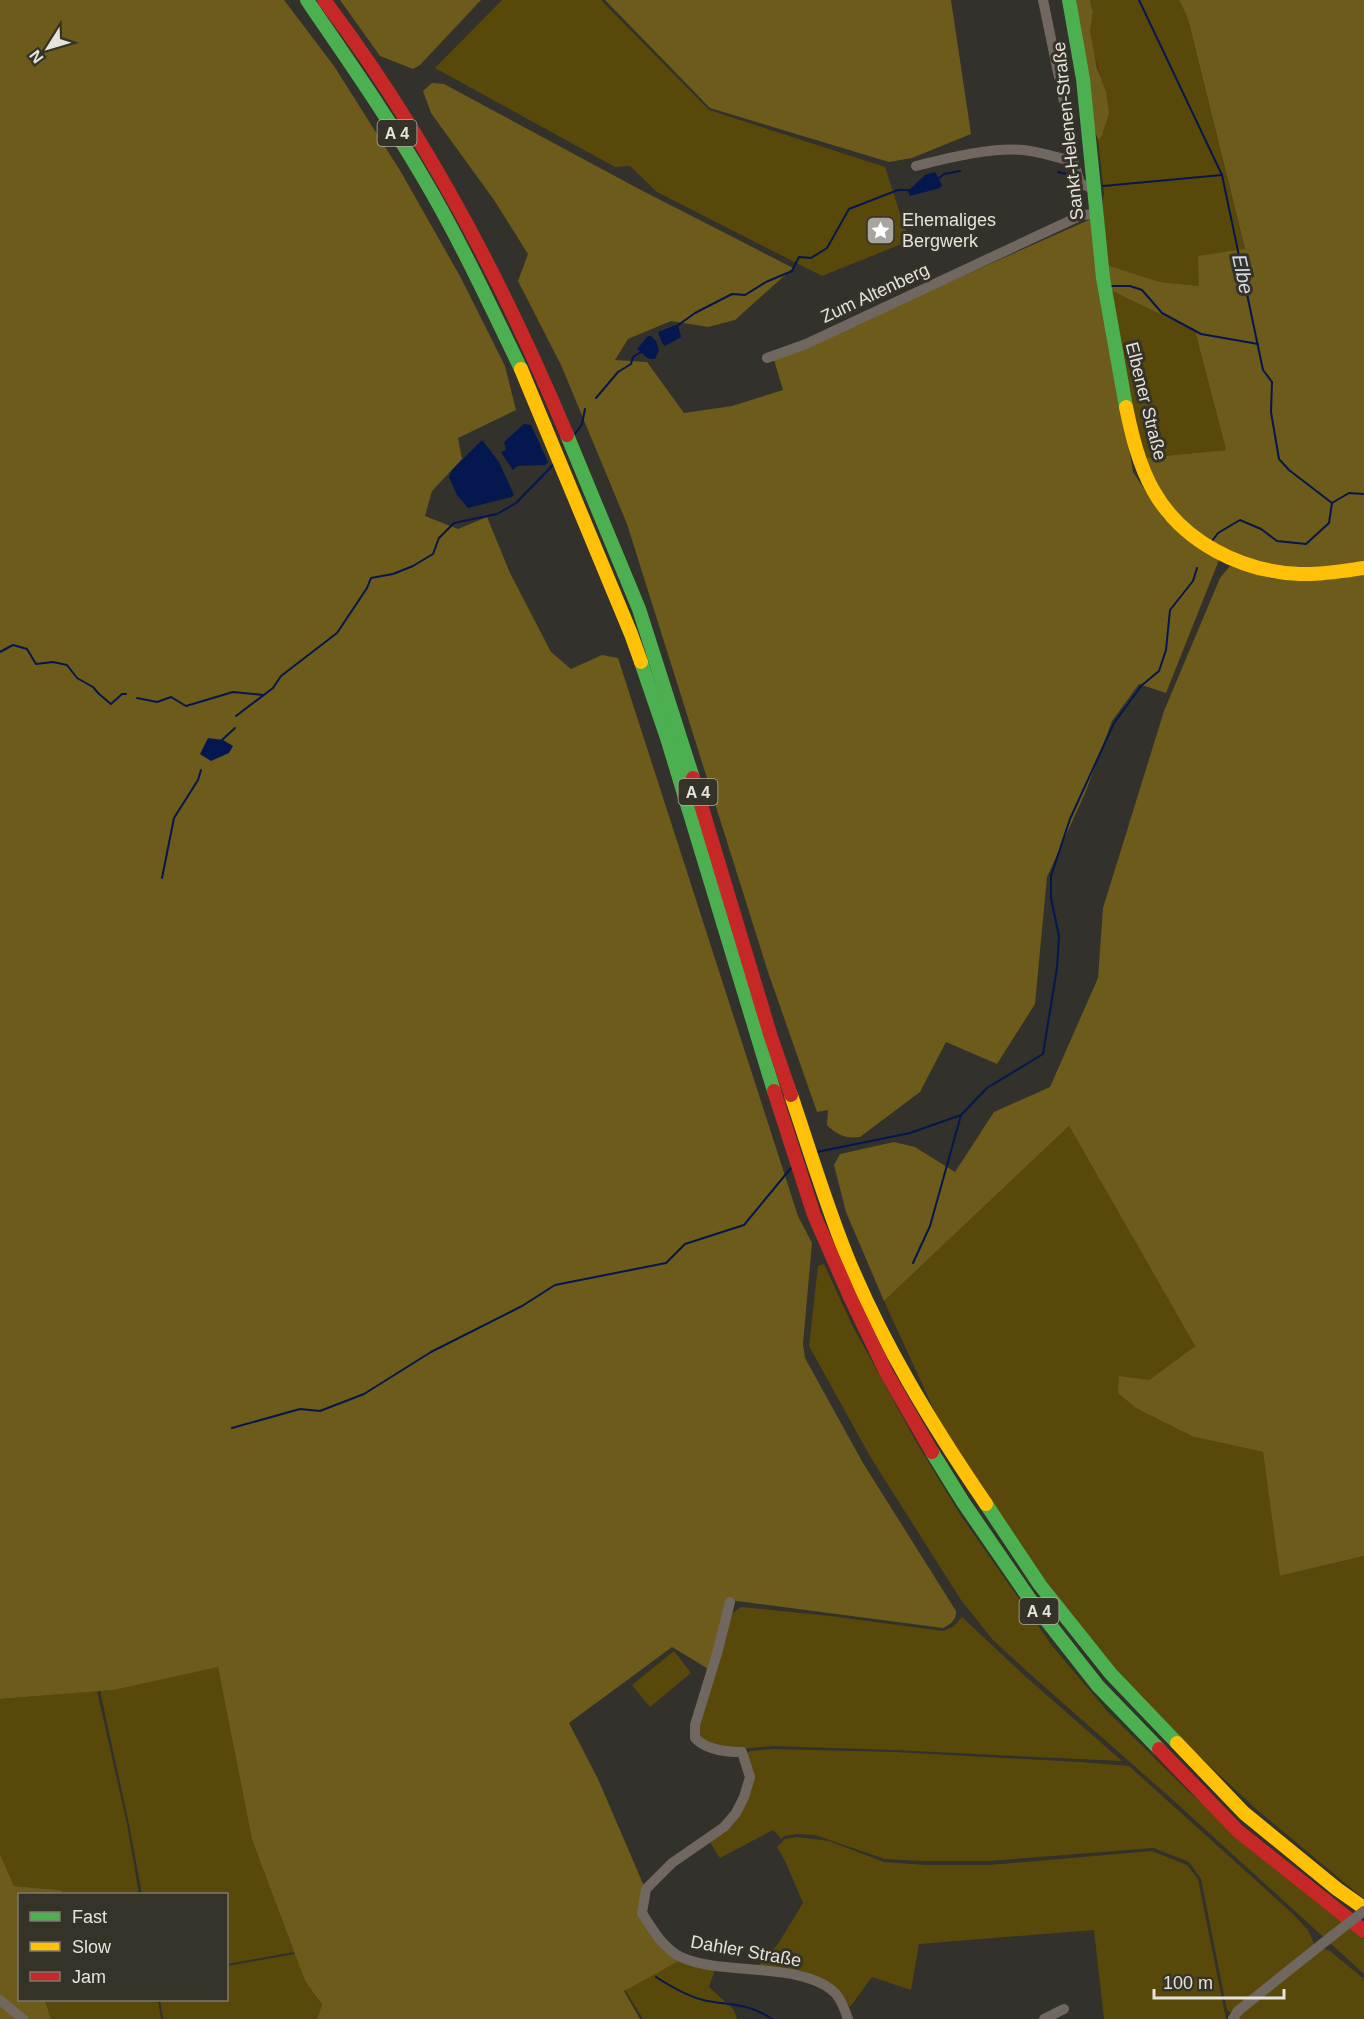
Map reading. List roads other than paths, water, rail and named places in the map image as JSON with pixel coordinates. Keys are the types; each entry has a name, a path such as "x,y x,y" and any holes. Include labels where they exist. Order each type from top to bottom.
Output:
{"main road":[{"name":"A 4","path":"307,0 387,118 475,273 525,378 602,559 667,738 758,1042 814,1215 887,1374 921,1435 963,1502 1029,1598 1098,1686 1238,1831 1364,1931"},
{"name":"A 4","path":"324,0 364,53 423,148 488,264 544,380 639,609 685,751 771,1036 830,1210 846,1254 907,1379 947,1448 1040,1585 1111,1674 1244,1813 1364,1910"},
{"name":"Sankt-Helenen-Straße","path":"1069,0 1082,60 1101,259"},
{"name":"Elbener Straße","path":"1101,259 1113,342 1135,443 1150,484 1173,518 1187,532 1213,550 1254,568 1302,574 1364,568"}],"street":[{"path":"1043,0 1069,126 1074,162 1080,183 1093,189"},
{"path":"916,166 964,155 1020,150 1074,162"},
{"name":"Zum Altenberg","path":"767,358 806,344 1082,214 1095,214"},
{"name":"Dahler Straße","path":"730,1602 695,1725 695,1738 702,1745 728,1752 742,1752 750,1777 736,1813 724,1827 672,1863 646,1889 642,1913 659,1939 680,1957 695,1962 777,1972 819,1983 837,1995 848,2019"},
{"path":"1233,2019 1238,2011 1364,1910"},
{"path":"0,2000 23,2019"},
{"path":"1044,2019 1064,2009"}],"waterway":[{"name":"Elbe","path":"1139,0 1222,175 1263,370 1272,382 1271,412 1279,459 1289,470 1332,503 1349,493 1364,494"},
{"path":"937,180 944,174 960,171"},
{"path":"1058,172 1070,175"},
{"path":"1103,186 1222,175"},
{"path":"677,326 695,313 732,294 745,295 766,282 792,271 799,257 811,258 827,248 849,209 898,190 910,190"},
{"path":"1112,286 1130,286 1142,290 1162,313 1201,334 1258,344"},
{"path":"596,398 618,372 631,364 633,357 641,352"},
{"path":"575,434 582,424 585,409"},
{"path":"236,716 273,688 281,676 337,633 367,588 371,578 393,574 433,554 439,538 454,523 497,514 516,503 553,465"},
{"path":"1212,541 1218,533 1240,520 1261,529 1277,541 1306,544 1329,523 1332,503"},
{"path":"817,1152 910,1133 961,1115 987,1088 1043,1054 1057,968 1059,936 1051,898 1051,876 1070,819 1114,723 1141,686 1159,671 1166,650 1170,610 1193,581 1197,568"},
{"path":"0,652 13,645 27,649 36,664 53,662 67,665 77,678 93,687 111,704 122,694 126,694"},
{"path":"137,698 157,702 171,697 186,706 233,692 263,695"},
{"path":"221,741 235,728"},
{"path":"162,878 174,818 198,780 201,770"},
{"path":"913,1263 930,1226 961,1115"},
{"path":"232,1428 300,1409 320,1411 364,1394 431,1352 522,1306 555,1285 666,1263 685,1244 744,1225 791,1168"},
{"path":"656,1977 697,1998 746,2007 772,2019"}],"place":[{"name":"Ehemaliges Bergwerk","path":"881,230"}]}
